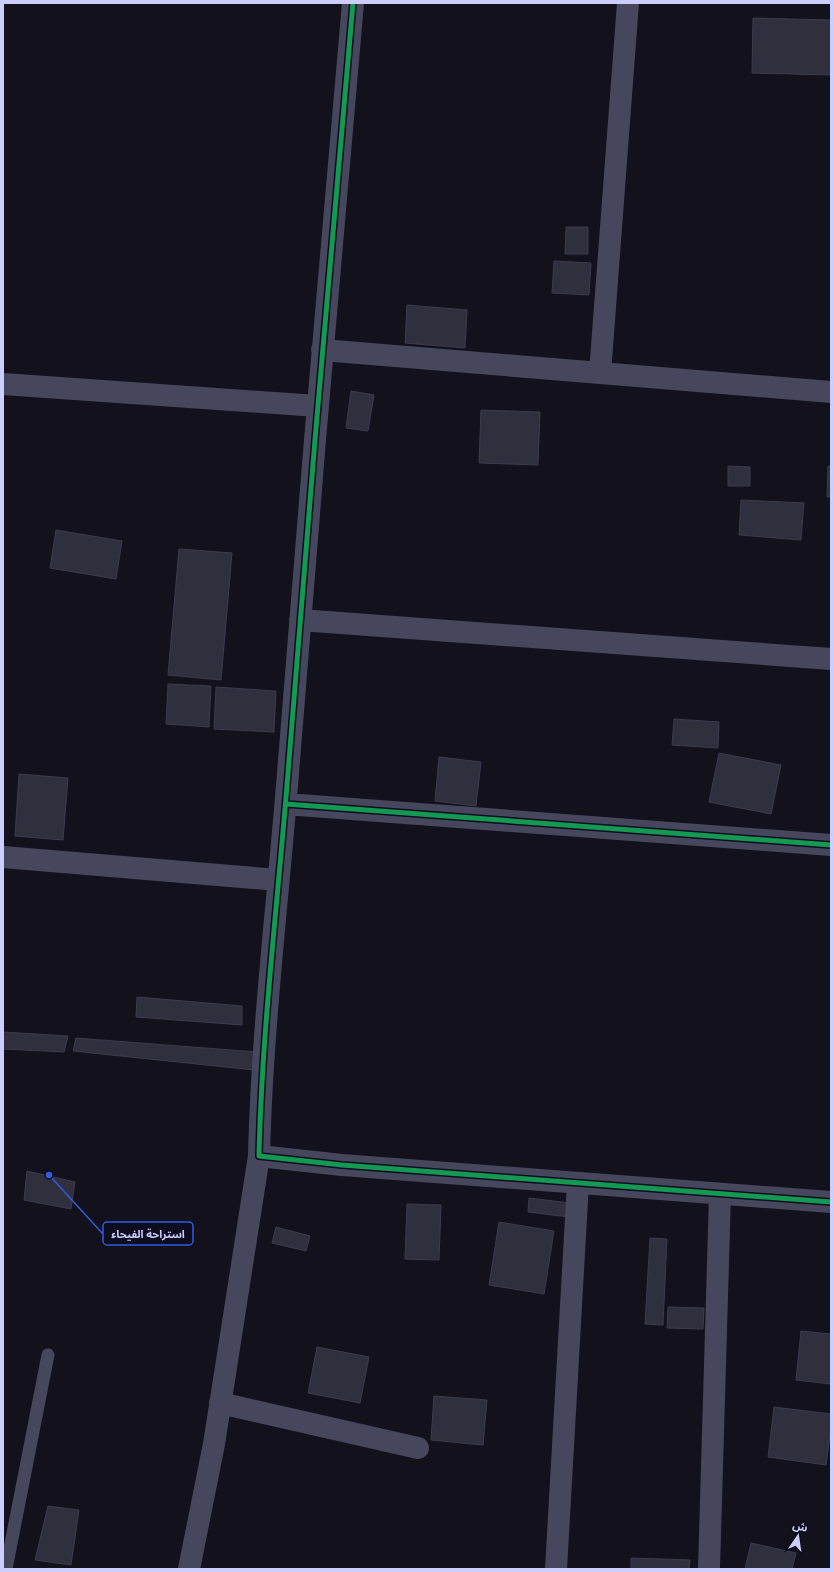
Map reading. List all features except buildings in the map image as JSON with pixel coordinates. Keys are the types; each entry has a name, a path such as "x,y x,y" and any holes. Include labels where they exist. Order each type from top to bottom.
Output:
{"street":[{"path":"189,1569 212,1452 258,1156 260,1110 278,880 286,804 322,350 353,3"},
{"path":"600,373 628,3"},
{"path":"322,350 831,392"},
{"path":"3,384 318,406"},
{"path":"300,620 831,659"},
{"path":"286,804 831,845"},
{"path":"3,857 278,880"},
{"path":"258,1156 342,1165 831,1202"},
{"path":"556,1569 578,1183"},
{"path":"709,1569 720,1194"},
{"path":"220,1403 418,1448"}],"lane":[{"path":"6,1569 48,1355"}],"cycle path":[{"path":"353,3 319,388 263,1060 259,1156 342,1165 831,1202"},
{"path":"286,804 831,845"}],"place":[{"name":"استراحة الفيحاء","path":"49,1175"}]}
